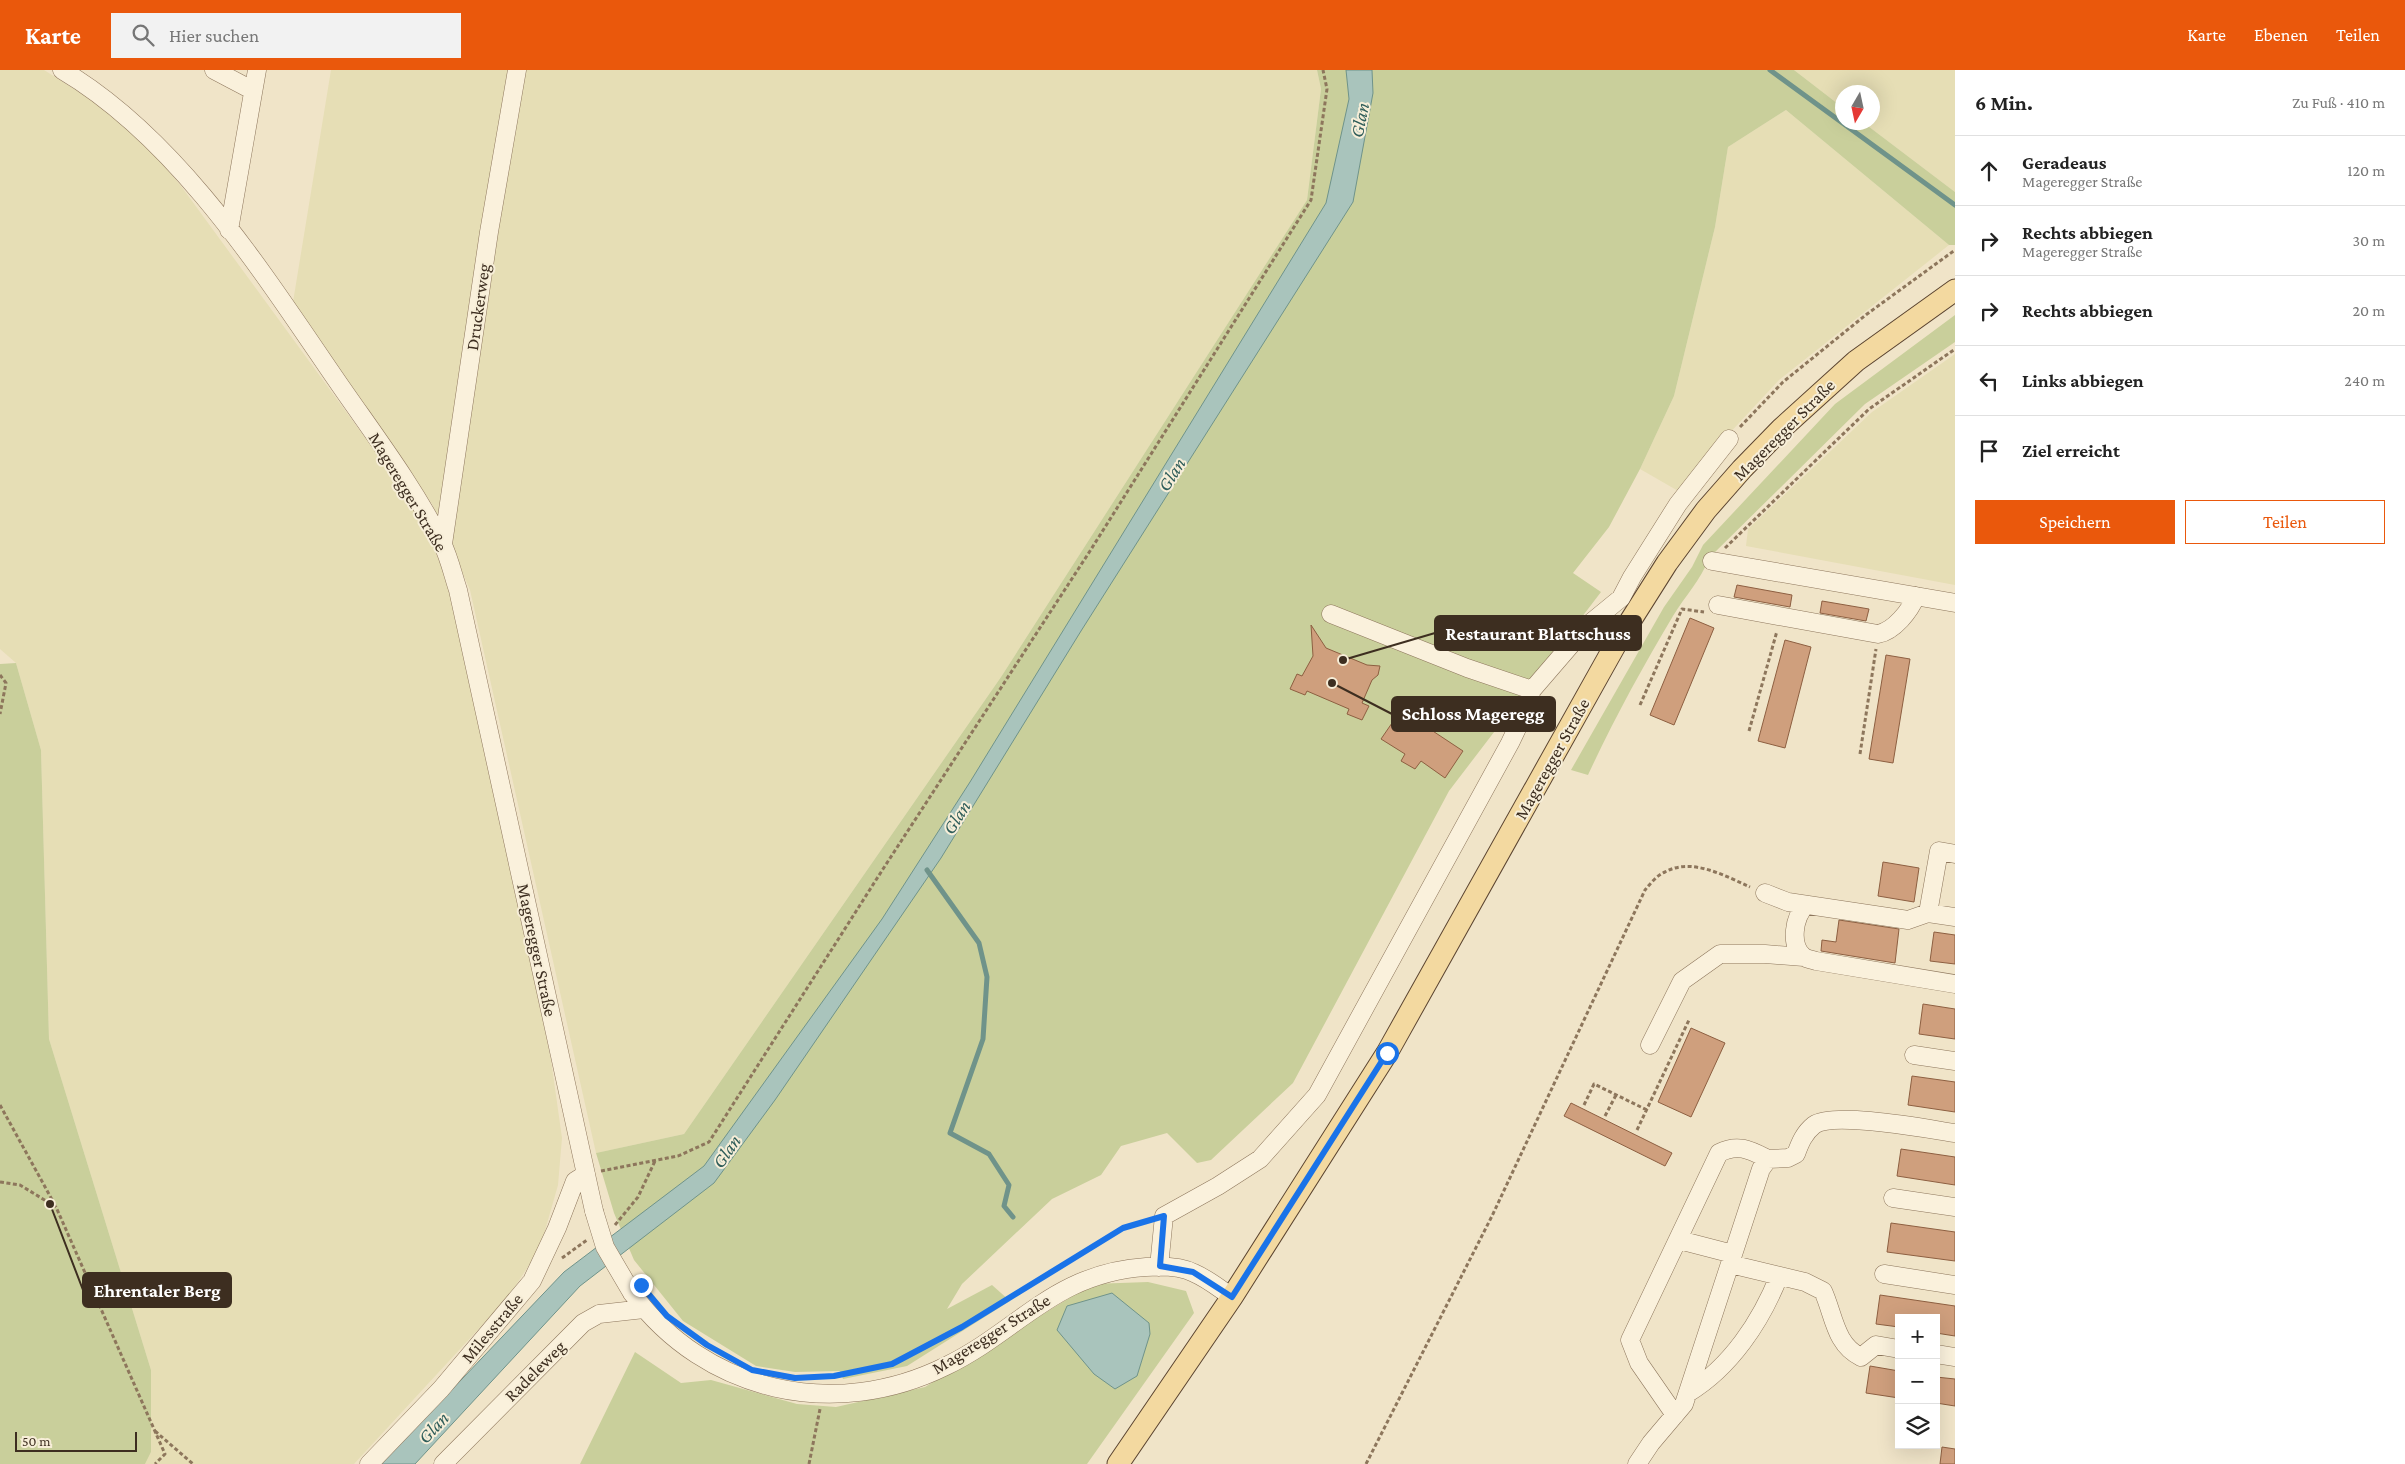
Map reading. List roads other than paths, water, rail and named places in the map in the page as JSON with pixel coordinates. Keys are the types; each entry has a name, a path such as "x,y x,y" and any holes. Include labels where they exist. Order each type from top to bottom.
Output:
{"main road":[{"name":"Mageregger Straße","path":"1118,1464 1232,1297 1387,1053 1617,642 1667,562 1706,510 1742,468 1780,429 1856,361 1955,290"}],"street":[{"name":"Mageregger Straße","path":"62,70 134,121 168,154 229,230 396,466 443,544 458,590 592,1173 594,1211 605,1247 632,1293 644,1309 675,1339 713,1365 757,1384 785,1390 823,1394 866,1392 929,1374 970,1352 1036,1306 1072,1284 1114,1271 1160,1266 1193,1272 1232,1297"},
{"path":"214,70 252,90"},
{"path":"229,230 257,70"},
{"name":"Druckerweg","path":"443,544 460,442 489,232 517,70"},
{"path":"1160,1266 1164,1216 1218,1186 1260,1159 1317,1095 1510,742 1524,714 1532,690 1588,625 1621,598 1632,576 1678,504 1729,439"},
{"path":"1712,561 1955,603"},
{"path":"1718,605 1878,634 1885,632 1912,607 1916,596"},
{"path":"1331,614 1467,668 1532,690"},
{"path":"1928,914 1939,851 1955,854"},
{"path":"1765,893 1788,902 1908,920 1928,914 1955,917"},
{"path":"1804,957 1795,942 1795,926 1799,912 1806,905"},
{"path":"1650,1045 1682,982 1720,954 1766,954 1804,957 1816,962 1955,984"},
{"path":"1914,1056 1955,1061"},
{"path":"1675,1414 1639,1363 1630,1340 1719,1153 1731,1147 1749,1150 1768,1160 1788,1158 1796,1154 1802,1138 1816,1124 1851,1119 1955,1134"},
{"path":"1637,1464 1651,1443 1684,1404 1761,1170 1768,1160"},
{"name":"Milesstraße","path":"368,1464 441,1388 532,1281 557,1228 574,1180 592,1173"},
{"path":"1894,1198 1955,1207"},
{"path":"1679,1240 1779,1276 1805,1282 1824,1291 1841,1340 1850,1352 1861,1357 1876,1345 1895,1348"},
{"path":"1884,1274 1955,1284"},
{"path":"1688,1392 1702,1384 1756,1325 1779,1276"},
{"name":"Radeleweg","path":"443,1464 583,1323 599,1314 644,1309"},
{"path":"1940,1355 1955,1357"}],"water":[{"name":"Glan","path":"1346,70 1372,70 1373,93 1353,202 1081,631 941,858 775,1100 714,1183 580,1286 415,1464 381,1464 564,1272 704,1166 882,919 970,782 1326,203 1349,99"},
{"path":"1112,1293 1149,1323 1150,1334 1137,1376 1115,1389 1094,1374 1057,1330 1067,1306"}],"waterway":[{"path":"1770,70 1955,205"},
{"path":"927,870 979,943 987,977 983,1039 950,1133 989,1154 1009,1185 1004,1206 1013,1217"}],"place":[{"name":"Restaurant Blattschuss","path":"1343,660"},
{"name":"Schloss Mageregg","path":"1332,683"},
{"name":"Ehrentaler Berg","path":"50,1204"}]}
